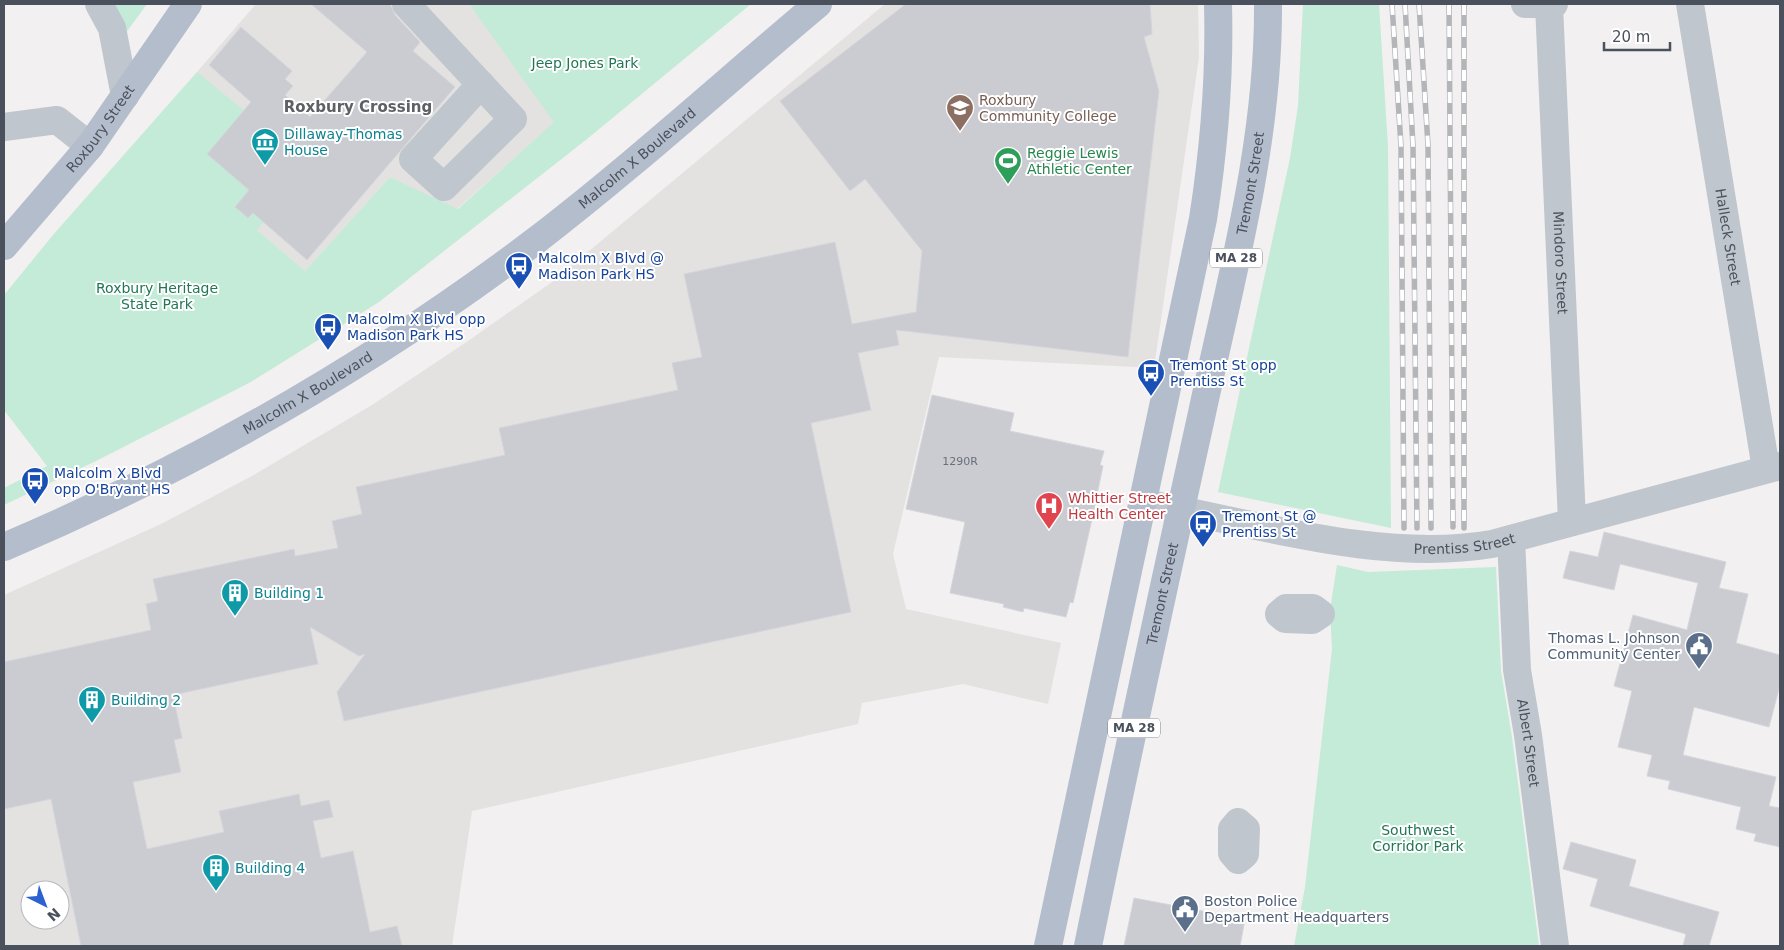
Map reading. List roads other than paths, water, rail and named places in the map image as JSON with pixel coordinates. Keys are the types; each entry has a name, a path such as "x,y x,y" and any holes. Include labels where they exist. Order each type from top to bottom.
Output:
{"main road":[{"name":"Roxbury Street","path":"4,246 90,146 188,4"},
{"name":"Malcolm X Boulevard","path":"4,547 79,515 208,452 307,396 412,329 535,241 818,4"},
{"name":"MA 28","path":"1048,946 1193,271 1208,186 1216,115 1219,44 1218,4"},
{"name":"Tremont Street","path":"1088,946 1257,152 1264,103 1268,4"}],"street":[{"path":"99,4 112,28 124,96"},
{"path":"406,4 481,84"},
{"name":"Mindoro Street","path":"1543,4 1572,521"},
{"name":"Halleck Street","path":"1690,4 1773,468"},
{"path":"4,127 57,120 90,146"},
{"name":"Prentiss Street","path":"1144,502 1352,544 1443,549 1472,548 1773,468"},
{"name":"Albert Street","path":"1511,539 1517,670 1528,735 1555,946"}],"railway":[{"path":"1392,4 1401,146 1404,528"},
{"path":"1405,4 1413,146 1417,528"},
{"path":"1419,4 1428,145 1431,528"},
{"path":"1449,4 1453,527"},
{"path":"1464,4 1464,528"}],"place":[{"name":"Roxbury Community College","path":"960,132"},
{"name":"Dillaway-Thomas House","path":"265,166"},
{"name":"Reggie Lewis Athletic Center","path":"1008,185"},
{"name":"Malcolm X Blvd @ Madison Park HS","path":"519,290"},
{"name":"Malcolm X Blvd opp Madison Park HS","path":"328,351"},
{"name":"Tremont St opp Prentiss St","path":"1151,397"},
{"name":"Malcolm X Blvd opp O'Bryant HS","path":"35,505"},
{"name":"Whittier Street Health Center","path":"1049,530"},
{"name":"Tremont St @ Prentiss St","path":"1203,548"},
{"name":"Building 1","path":"235,617"},
{"name":"Thomas L. Johnson Community Center","path":"1699,670"},
{"name":"Building 2","path":"92,724"},
{"name":"Building 4","path":"216,892"},
{"name":"Boston Police Department Headquarters","path":"1185,933"}],"district":[{"name":"Roxbury Crossing","path":"358,107"}],"park label":[{"name":"Jeep Jones Park","path":"585,63"},
{"name":"Roxbury Heritage State Park","path":"157,296"},
{"name":"Southwest Corridor Park","path":"1418,838"}]}
